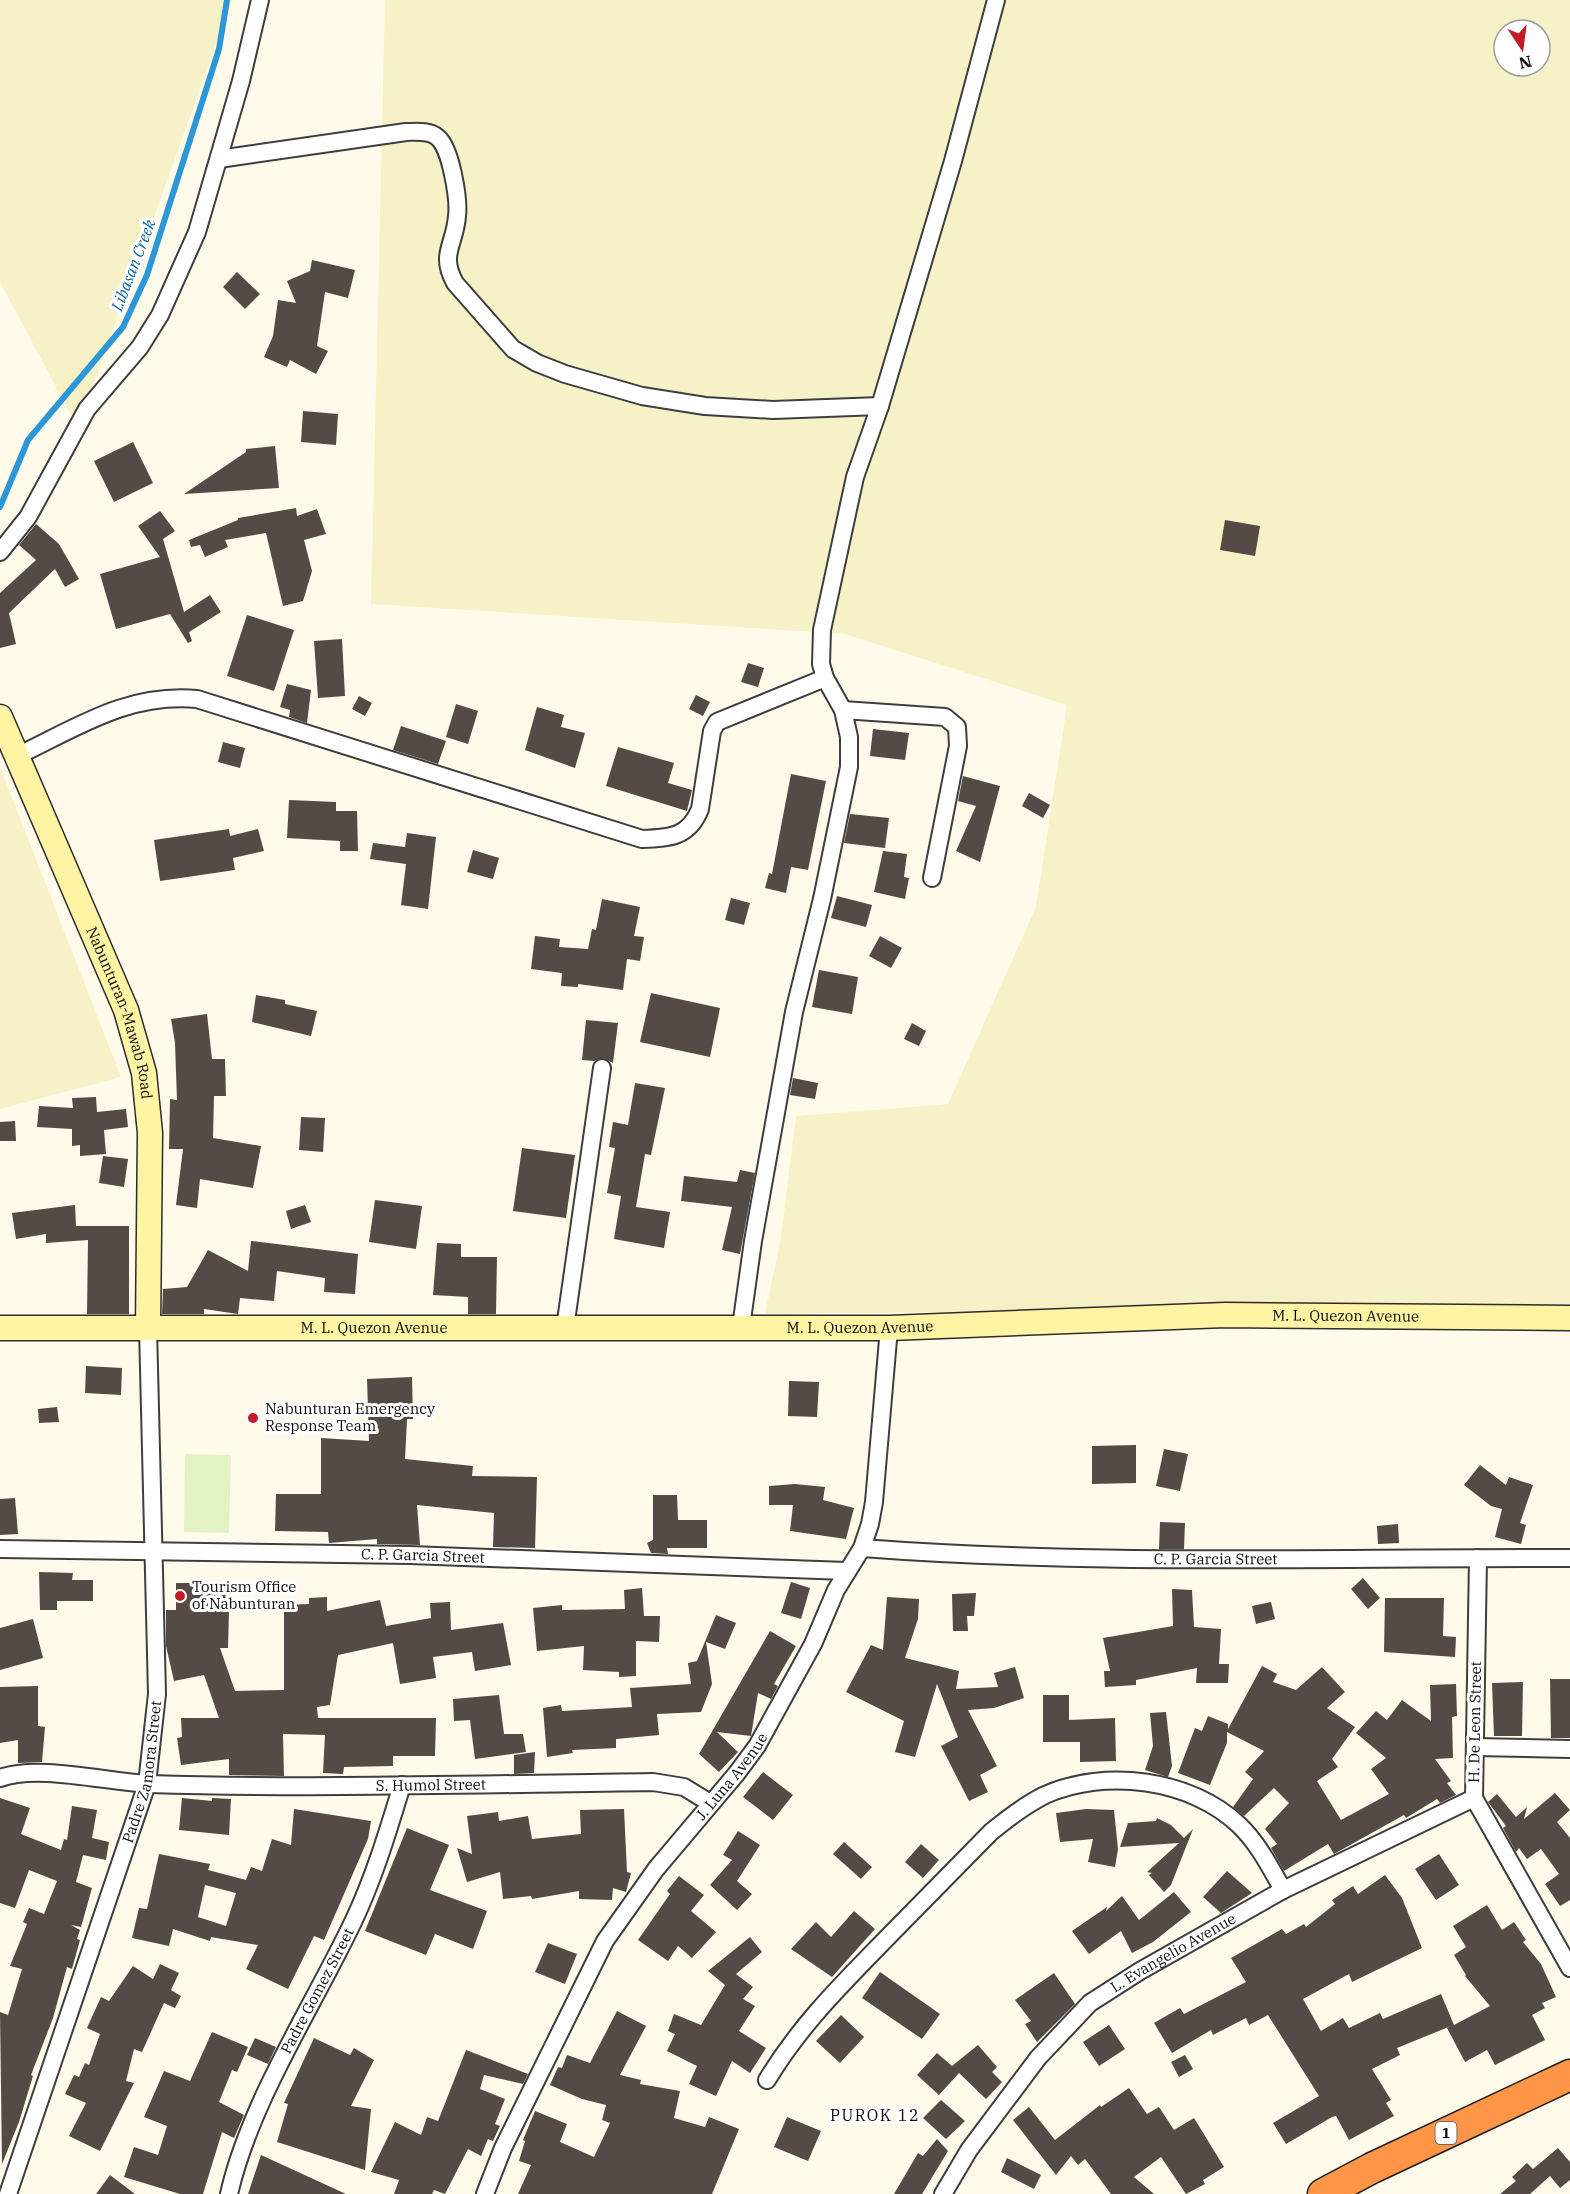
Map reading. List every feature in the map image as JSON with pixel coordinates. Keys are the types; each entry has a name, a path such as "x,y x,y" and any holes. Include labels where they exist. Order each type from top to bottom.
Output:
{"highway":[{"name":"1","path":"1323,2194 1372,2168 1570,2075"}],"main road":[{"name":"Nabunturan-Mawab Road","path":"0,717 126,1010 144,1073 150,1133 148,1328"},
{"name":"M. L. Quezon Avenue","path":"0,1328 890,1328 1225,1315 1570,1318"}],"street":[{"path":"0,552 28,517 87,409 140,347 160,315 197,232 241,81 260,0"},
{"path":"741,1327 757,1218 794,1012 822,899 849,767 849,737 843,710 825,678 819,645 855,477 880,406 953,161 996,0"},
{"path":"219,159 406,132 423,132 438,137 446,150 458,201 458,219 447,254 449,272 455,283 513,349 537,363 565,374 642,396 705,406 773,410 880,406"},
{"path":"17,756 106,713 146,700 167,696 197,699 642,839 669,838 684,833 698,815 712,730 717,722 825,678"},
{"path":"843,710 945,717 957,727 958,746 932,878"},
{"path":"565,1328 602,1068"},
{"name":"Padre Zamora Street","path":"8,2194 147,1784 158,1694 152,1552 148,1328"},
{"name":"J. Luna Avenue","path":"485,2194 508,2137 605,1941 656,1869 757,1746 800,1670 847,1571 862,1548 874,1502 890,1328"},
{"name":"C. P. Garcia Street","path":"0,1548 410,1555 847,1571"},
{"name":"C. P. Garcia Street","path":"862,1548 1043,1558 1237,1561 1570,1558"},
{"name":"H. De Leon Street","path":"1478,1558 1474,1797 1570,1968"},
{"path":"1475,1747 1570,1749"},
{"name":"S. Humol Street","path":"0,1778 26,1773 147,1784 402,1785 653,1782 684,1787 710,1803"},
{"path":"767,2080 789,2044 811,2016 859,1966 991,1832 1015,1812 1045,1795 1076,1785 1103,1782 1139,1783 1192,1793 1215,1805 1238,1824 1261,1851 1283,1890"},
{"name":"Padre Gomez Street","path":"229,2194 251,2126 354,1920 381,1854 402,1785"},
{"name":"L. Evangelio Avenue","path":"943,2194 969,2150 1038,2058 1090,2003 1140,1971 1283,1890 1474,1797"}],"shaded area":[{"path":"0,0 232,0 78,428 0,282"},
{"path":"385,0 1570,0 1570,1306 765,1314 781,1238 796,1116 948,1104 1036,907 1067,705 845,634 371,604"},
{"path":"0,767 121,1077 0,1109"}],"green space":[{"path":"185,1454 231,1455 229,1533 184,1532"}],"building":[{"path":"312,260 355,270 348,298 325,292 317,346 328,351 316,374 290,360 287,367 264,357 273,336 278,300 296,303 287,281 310,271"},
{"path":"237,272 260,294 245,309 223,287"},
{"path":"303,411 338,414 336,445 301,442"},
{"path":"133,442 153,483 114,502 94,461"},
{"path":"275,446 279,488 184,494 246,452 246,449"},
{"path":"296,508 297,516 317,509 326,534 304,540 312,571 303,601 283,606 266,533 225,540 228,547 205,557 200,545 191,547 189,540 238,520 238,518"},
{"path":"160,511 175,531 163,539 184,612 210,595 221,612 189,632 192,641 188,643 170,614 116,629 100,574 160,557 138,526"},
{"path":"1225,520 1260,526 1255,556 1220,550"},
{"path":"36,524 59,544 79,579 65,587 55,569 9,613 16,644 0,648 0,593 36,560 19,545"},
{"path":"247,615 294,630 274,691 227,676"},
{"path":"342,639 345,696 318,698 314,641"},
{"path":"748,663 764,668 758,687 741,682"},
{"path":"287,684 311,690 307,723 289,717 290,710 280,707"},
{"path":"696,695 710,702 703,716 689,709"},
{"path":"359,696 372,703 365,716 352,709"},
{"path":"456,704 478,711 468,744 446,737"},
{"path":"537,707 564,715 561,727 585,733 575,768 525,750"},
{"path":"401,726 446,741 438,764 393,750"},
{"path":"873,729 909,733 905,760 870,756"},
{"path":"223,742 245,748 240,768 218,762"},
{"path":"618,747 674,763 668,783 692,790 687,811 606,786"},
{"path":"791,774 826,781 808,870 791,867 786,893 765,888 769,873 772,874"},
{"path":"963,776 1000,786 980,862 956,851 976,806 958,801"},
{"path":"1029,793 1050,805 1043,818 1022,806"},
{"path":"289,800 336,802 336,811 357,811 358,851 340,851 340,841 287,838"},
{"path":"850,814 889,818 885,848 844,843"},
{"path":"229,829 230,836 258,829 264,851 233,858 235,870 160,881 154,840"},
{"path":"407,833 436,837 428,909 401,905 406,864 370,859 373,843 405,847"},
{"path":"473,850 499,858 493,879 467,872"},
{"path":"883,851 907,854 904,877 909,878 905,899 874,892"},
{"path":"837,896 872,905 866,927 831,918"},
{"path":"731,898 750,903 744,925 725,920"},
{"path":"602,899 640,907 634,936 644,937 640,961 627,959 623,990 578,984 578,987 561,986 562,973 531,969 535,936 560,939 559,947 588,949 592,929 596,930"},
{"path":"880,936 902,948 891,968 869,956"},
{"path":"819,970 858,977 852,1014 812,1007"},
{"path":"651,993 720,1008 710,1057 640,1042"},
{"path":"256,995 285,1000 285,1004 317,1011 311,1036 252,1022"},
{"path":"207,1014 212,1059 225,1059 226,1096 214,1096 213,1138 261,1146 253,1188 200,1179 197,1208 176,1205 183,1149 169,1149 170,1099 177,1100 175,1043 171,1019"},
{"path":"586,1020 618,1023 613,1063 603,1058 594,1061 582,1060"},
{"path":"912,1023 926,1031 919,1046 904,1039"},
{"path":"793,1078 818,1083 815,1099 790,1095"},
{"path":"635,1083 665,1088 651,1155 645,1154 636,1207 670,1212 664,1248 614,1239 621,1196 607,1193 615,1148 609,1147 613,1122 628,1125"},
{"path":"96,1097 97,1112 126,1109 128,1127 104,1130 106,1154 80,1156 80,1145 72,1146 72,1129 37,1127 39,1106 73,1108 72,1098"},
{"path":"301,1117 325,1118 323,1152 299,1150"},
{"path":"15,1121 16,1141 0,1141 0,1122"},
{"path":"522,1148 575,1155 566,1218 513,1211"},
{"path":"103,1156 128,1159 124,1187 99,1183"},
{"path":"740,1170 755,1173 740,1254 722,1250 732,1207 681,1201 684,1176 737,1182"},
{"path":"375,1200 422,1206 416,1249 369,1242"},
{"path":"75,1205 76,1226 129,1226 129,1314 87,1314 88,1240 46,1243 46,1234 16,1239 12,1213"},
{"path":"305,1205 311,1222 291,1229 286,1211"},
{"path":"251,1241 358,1254 355,1294 324,1292 325,1278 277,1271 274,1301 240,1298 238,1314 204,1309 204,1314 162,1314 163,1289 187,1287 208,1250 248,1271"},
{"path":"437,1243 461,1244 461,1257 497,1257 496,1314 468,1314 468,1297 433,1295"},
{"path":"86,1366 122,1368 121,1395 85,1393"},
{"path":"412,1377 413,1419 407,1419 405,1459 473,1466 472,1476 537,1477 535,1548 493,1547 494,1513 417,1505 420,1545 377,1544 377,1539 329,1543 328,1532 275,1531 276,1494 321,1494 321,1438 369,1441 367,1379"},
{"path":"789,1381 819,1382 817,1417 788,1416"},
{"path":"57,1407 59,1422 39,1423 38,1409"},
{"path":"1136,1445 1136,1483 1092,1484 1092,1446"},
{"path":"1164,1449 1188,1454 1180,1491 1156,1486"},
{"path":"1480,1465 1506,1485 1509,1477 1533,1485 1520,1523 1526,1525 1521,1544 1495,1537 1502,1509 1491,1506 1464,1485"},
{"path":"795,1484 825,1487 823,1500 854,1508 846,1539 790,1531 793,1505 769,1505 769,1486"},
{"path":"653,1495 677,1495 678,1520 707,1520 707,1548 667,1548 668,1554 651,1553 647,1543 653,1540"},
{"path":"15,1498 18,1534 0,1535 0,1499"},
{"path":"1160,1522 1185,1523 1184,1549 1159,1549"},
{"path":"1398,1524 1399,1543 1378,1544 1377,1526"},
{"path":"39,1572 73,1573 72,1580 93,1580 93,1601 57,1601 57,1610 40,1610"},
{"path":"1363,1578 1380,1598 1368,1609 1351,1589"},
{"path":"791,1582 810,1588 801,1619 781,1613"},
{"path":"176,1583 225,1583 226,1611 229,1611 228,1648 220,1648 235,1691 284,1690 284,1605 309,1604 309,1598 327,1597 327,1611 380,1600 386,1626 431,1618 430,1603 450,1602 451,1630 503,1623 511,1665 475,1671 472,1652 433,1657 436,1678 400,1684 393,1643 338,1655 330,1705 317,1707 318,1718 436,1718 435,1756 393,1756 393,1766 344,1767 343,1774 323,1773 325,1735 283,1734 284,1776 229,1775 229,1759 181,1765 177,1738 182,1737 181,1718 219,1718 204,1675 174,1681 166,1646 166,1610 176,1610"},
{"path":"642,1588 644,1616 660,1616 659,1642 636,1641 636,1676 619,1677 619,1672 583,1670 584,1646 537,1651 533,1608 562,1605 562,1610 625,1609 624,1590"},
{"path":"1172,1589 1192,1590 1194,1627 1221,1629 1219,1664 1229,1664 1228,1683 1196,1683 1197,1668 1136,1680 1136,1685 1105,1687 1104,1671 1110,1671 1103,1638 1173,1626"},
{"path":"976,1593 974,1616 967,1616 968,1631 953,1631 952,1594"},
{"path":"887,1597 919,1599 918,1619 905,1658 959,1671 956,1689 998,1687 994,1673 1015,1667 1024,1698 994,1708 968,1710 997,1766 980,1775 988,1792 969,1801 941,1746 958,1737 937,1684 915,1757 895,1752 904,1721 846,1692 871,1645 883,1650"},
{"path":"1385,1598 1444,1598 1443,1636 1456,1637 1455,1657 1384,1652"},
{"path":"1271,1602 1275,1619 1256,1624 1252,1606"},
{"path":"716,1615 736,1623 725,1649 706,1642 712,1684 701,1712 657,1714 659,1735 616,1739 616,1748 572,1750 573,1753 547,1757 543,1708 561,1705 562,1711 632,1707 630,1688 691,1684 688,1663 697,1661"},
{"path":"33,1619 43,1658 0,1670 0,1628"},
{"path":"770,1631 796,1646 774,1684 778,1686 771,1699 758,1693 751,1736 717,1732 738,1752 719,1772 699,1754"},
{"path":"1262,1666 1277,1674 1273,1682 1296,1690 1322,1667 1345,1692 1327,1708 1355,1727 1332,1759 1338,1767 1317,1781 1341,1820 1389,1794 1371,1769 1386,1758 1356,1733 1376,1711 1387,1720 1402,1700 1431,1721 1430,1685 1456,1684 1457,1716 1452,1717 1453,1758 1435,1759 1451,1781 1447,1783 1456,1795 1440,1803 1437,1799 1406,1818 1404,1815 1334,1854 1328,1844 1284,1871 1271,1848 1277,1844 1265,1829 1289,1803 1274,1788 1244,1816 1233,1807 1253,1779 1245,1772 1264,1751 1227,1732 1227,1743 1210,1785 1178,1773 1195,1728 1202,1731 1208,1716 1228,1724 1228,1729"},
{"path":"1550,1679 1570,1679 1570,1738 1551,1738"},
{"path":"1523,1682 1522,1736 1494,1736 1492,1683"},
{"path":"38,1686 38,1726 45,1727 42,1762 18,1763 18,1740 0,1743 0,1687"},
{"path":"499,1695 504,1734 523,1734 526,1752 475,1759 470,1720 454,1721 453,1699"},
{"path":"1043,1695 1069,1695 1069,1720 1115,1718 1116,1761 1080,1762 1080,1742 1043,1742"},
{"path":"1166,1712 1172,1766 1168,1777 1145,1770 1153,1746 1150,1713"},
{"path":"535,1752 534,1773 514,1774 514,1755"},
{"path":"763,1772 793,1795 773,1820 743,1797"},
{"path":"1555,1793 1570,1810 1557,1822 1570,1838 1570,1900 1560,1906 1545,1884 1559,1874 1541,1849 1527,1859 1519,1848 1516,1852 1503,1828 1506,1826 1488,1802 1497,1794 1516,1817 1527,1807 1524,1819"},
{"path":"0,1798 30,1808 21,1834 61,1850 64,1839 67,1840 72,1806 97,1810 92,1838 109,1842 106,1860 83,1855 76,1882 92,1888 81,1927 71,1925 80,1930 77,1939 80,1940 72,1969 67,1967 53,2018 31,2075 33,2076 19,2122 2,2164 0,2012 8,2015 22,1969 10,1966 27,1924 23,1922 29,1908 44,1914 57,1881 29,1870 15,1908 0,1903"},
{"path":"182,1798 212,1801 212,1798 231,1799 229,1835 179,1830"},
{"path":"294,1809 371,1821 368,1839 324,1940 314,1936 288,1989 246,1969 258,1945 211,1937 210,1941 173,1929 169,1946 132,1938 139,1908 147,1909 159,1854 210,1864 208,1870 246,1880 251,1867 262,1871 272,1839 291,1845","holes":["205,1885 236,1893 226,1926 198,1917"]},
{"path":"624,1809 627,1872 631,1873 626,1892 613,1888 612,1900 579,1899 579,1891 532,1899 531,1896 503,1899 500,1872 467,1882 457,1848 472,1854 467,1816 498,1812 499,1821 528,1816 532,1839 581,1834 580,1810"},
{"path":"1086,1809 1114,1810 1118,1849 1115,1867 1088,1862 1093,1839 1060,1842 1056,1813"},
{"path":"1157,1818 1171,1825 1184,1838 1193,1829 1171,1885 1164,1892 1149,1875 1152,1873 1147,1872 1179,1843 1120,1847 1128,1823 1156,1821"},
{"path":"407,1828 449,1845 430,1890 487,1911 473,1949 435,1934 426,1955 365,1931"},
{"path":"738,1831 760,1845 737,1881 752,1894 737,1910 710,1885 732,1860 723,1855"},
{"path":"844,1842 872,1867 861,1879 833,1854"},
{"path":"921,1844 939,1860 923,1878 905,1862"},
{"path":"1439,1854 1459,1885 1436,1900 1415,1869"},
{"path":"1227,1871 1252,1893 1221,1913 1203,1897"},
{"path":"1385,1875 1402,1898 1422,1948 1352,1982 1349,1974 1303,1999 1321,2031 1343,2018 1349,2028 1380,2013 1383,2019 1441,1994 1454,2025 1490,2006 1465,1976 1454,1955 1466,1947 1453,1926 1487,1905 1502,1930 1514,1922 1526,1940 1523,1942 1541,1964 1556,1997 1542,2003 1545,2008 1532,2015 1545,2040 1495,2065 1487,2050 1465,2062 1447,2028 1451,2026 1397,2048 1400,2055 1372,2069 1391,2100 1386,2103 1394,2116 1349,2140 1336,2116 1332,2117 1286,2144 1273,2123 1319,2096 1268,2015 1249,2025 1246,2018 1213,2035 1211,2030 1172,2053 1154,2023 1180,2008 1184,2014 1246,1982 1231,1958 1282,1929 1286,1934 1304,1924 1306,1927 1335,1904 1332,1900 1353,1886 1358,1894"},
{"path":"679,1876 704,1895 691,1911 716,1932 692,1958 678,1946 668,1961 638,1940 670,1894 667,1891"},
{"path":"1174,1892 1191,1912 1153,1942 1132,1953 1121,1931 1089,1954 1072,1931 1107,1907 1106,1911 1122,1896 1139,1920"},
{"path":"854,1911 875,1929 832,1977 791,1949 816,1922 831,1937"},
{"path":"750,1937 762,1952 736,1974 753,1987 743,1999 755,2006 739,2031 766,2048 750,2073 732,2061 716,2096 689,2084 697,2066 667,2051 675,2034 668,2031 674,2014 701,2025 725,1985 708,1971"},
{"path":"548,1943 577,1954 565,1984 535,1972"},
{"path":"160,1964 179,1973 171,1990 181,1996 175,2008 164,2003 142,2052 134,2049 126,2081 134,2083 100,2151 69,2136 86,2103 65,2094 74,2075 79,2077 85,2063 89,2065 100,2034 87,2028 101,1997 109,2001 133,1966 153,1979"},
{"path":"880,1972 940,2014 922,2039 862,1998"},
{"path":"1054,1973 1075,2004 1037,2042 1025,2024 1031,2021 1015,2000"},
{"path":"617,2011 646,2026 620,2075 641,2080 640,2084 680,2091 674,2118 705,2127 709,2117 739,2129 712,2194 518,2194 531,2165 519,2161 525,2141 523,2140 535,2111 567,2124 560,2142 594,2157 610,2123 602,2120 606,2105 582,2099 550,2085 558,2067 562,2068 567,2055 590,2063"},
{"path":"841,2015 864,2037 840,2063 816,2041"},
{"path":"1109,2025 1125,2049 1099,2066 1083,2042"},
{"path":"212,2032 248,2047 237,2072 232,2070 219,2102 244,2115 234,2138 222,2132 203,2194 180,2194 124,2177 134,2147 158,2155 167,2126 144,2117 164,2071 190,2081"},
{"path":"255,2038 276,2047 268,2064 247,2055"},
{"path":"314,2038 350,2055 354,2048 374,2060 351,2106 371,2109 365,2170 277,2142 288,2104 284,2103"},
{"path":"978,2045 997,2067 992,2072 1002,2082 986,2099 959,2073 939,2095 917,2075 937,2053 952,2066"},
{"path":"466,2050 528,2074 523,2084 484,2075 480,2089 505,2099 495,2124 500,2126 493,2141 488,2139 481,2156 468,2149 445,2194 434,2190 432,2194 394,2194 399,2180 371,2172 395,2122 421,2135 427,2117 438,2121"},
{"path":"1185,2055 1193,2069 1179,2077 1171,2062"},
{"path":"1129,2088 1147,2114 1159,2107 1174,2130 1194,2118 1224,2167 1203,2180 1205,2184 1186,2194 1161,2157 1134,2177 1154,2194 1111,2194 1085,2159 1078,2165 1071,2156 1056,2175 1013,2120 1029,2107 1055,2140 1100,2105 1101,2107"},
{"path":"941,2100 965,2121 946,2139 923,2118"},
{"path":"787,2117 821,2131 808,2161 774,2147"},
{"path":"937,2139 948,2151 922,2194 894,2194 918,2153 923,2156"},
{"path":"1558,2148 1570,2162 1570,2180 1560,2188 1550,2176 1530,2194 1500,2194 1516,2181 1512,2177 1527,2163 1533,2169"},
{"path":"261,2155 346,2194 248,2194"},
{"path":"1007,2158 1041,2175 1034,2189 1001,2172"},
{"path":"110,2175 135,2194 96,2194"}],"waterway":[{"name":"Libasan Creek","path":"0,507 28,440 123,327 147,275 219,49 227,0"}],"place":[{"name":"Nabunturan Emergency Response Team","path":"253,1418"},
{"name":"Tourism Office of Nabunturan","path":"180,1596"}],"district":[{"name":"PUROK 12","path":"875,2115"}]}
